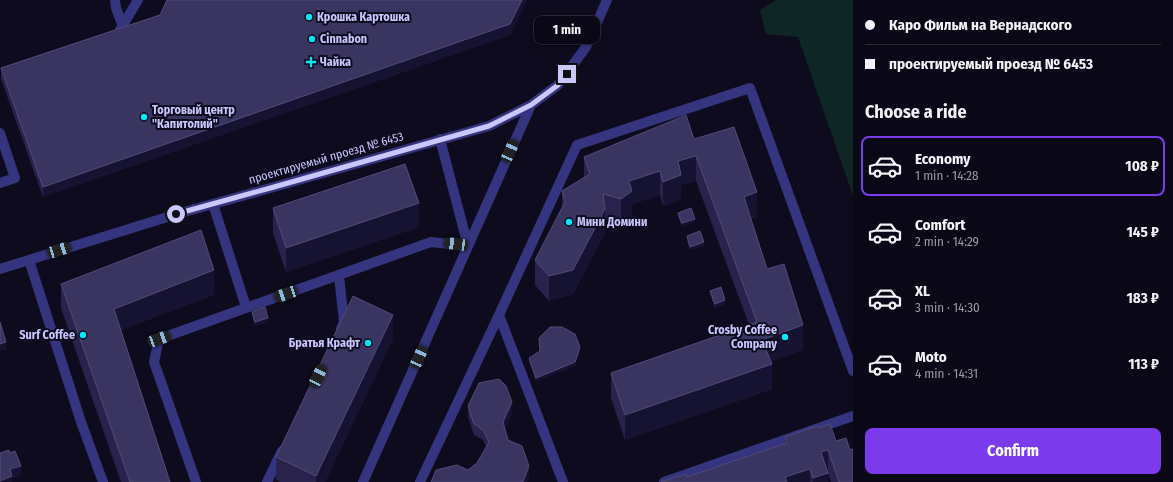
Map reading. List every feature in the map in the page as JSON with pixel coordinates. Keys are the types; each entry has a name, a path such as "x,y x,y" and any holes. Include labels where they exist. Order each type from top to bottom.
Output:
{"street":[{"path":"115,0 116,8 131,49"},
{"path":"115,39 138,0"},
{"name":"проектируемый проезд № 6453","path":"0,269 176,214 440,138 489,126 531,105 558,85 586,47 607,0"},
{"path":"420,482 577,145 750,88 853,371"},
{"path":"363,482 531,105"},
{"path":"0,132 15,178 0,183"},
{"path":"440,138 468,246"},
{"path":"213,204 246,307"},
{"path":"196,482 154,362 159,339 431,242 468,246"},
{"path":"29,260 81,422 103,482"},
{"path":"337,336 344,322 339,276"},
{"path":"499,315 563,482"},
{"path":"664,482 853,416"},
{"path":"267,482 287,440"}],"green space":[{"path":"776,0 853,0 853,196 798,37 766,34 760,10"}],"building":[{"name":"Торговый центр \"Капитолий\"","path":"167,0 522,0 510,24 43,187 1,68 160,15"},
{"path":"686,115 694,139 734,127 757,192 744,197 767,269 784,264 803,325 762,340 772,364 625,415 611,373 757,322 696,156 678,161 681,175 663,182 660,171 629,181 632,191 621,199 603,194 605,209 573,270 549,276 535,260 565,202 562,191 590,174 584,157"},
{"path":"405,164 419,203 286,248 273,208"},
{"path":"691,208 695,219 682,223 678,213"},
{"path":"201,230 214,270 114,309 170,482 130,482 61,284"},
{"path":"700,231 704,242 690,247 687,236"},
{"path":"721,287 725,300 715,304 710,291"},
{"path":"353,296 393,315 316,476 276,457"},
{"path":"265,307 268,318 255,322 252,312"},
{"path":"0,322 6,342 0,344"},
{"path":"550,327 562,327 575,334 580,347 575,362 536,378 529,358 540,351 539,338"},
{"path":"499,379 506,386 512,402 503,422 508,440 522,446 529,466 523,482 431,482 436,470 457,465 468,470 477,463 489,442 483,430 474,424 468,406 479,383"},
{"path":"830,424 836,441 846,438 850,450 853,449 853,482 839,482 828,450 821,452 828,473 813,478 810,469 785,477 787,481 785,482 661,482 686,474 687,477 787,443 785,437 818,426 818,428"},
{"path":"9,450 10,453 15,451 21,466 10,469 12,476 0,481 0,453"}],"place":[{"name":"Крошка Картошка","path":"309,17"},
{"name":"Cinnabon","path":"312,39"},
{"name":"Чайка","path":"311,62"},
{"name":"Торговый центр \"Капитолий\"","path":"144,117"},
{"name":"Мини Домини","path":"569,222"},
{"name":"Surf Coffee","path":"83,335"},
{"name":"Crosby Coffee Company","path":"785,337"},
{"name":"Братья Крафт","path":"368,343"}],"route":[{"path":"176,214 440,138 489,126 531,105 558,85 567,74"}]}
